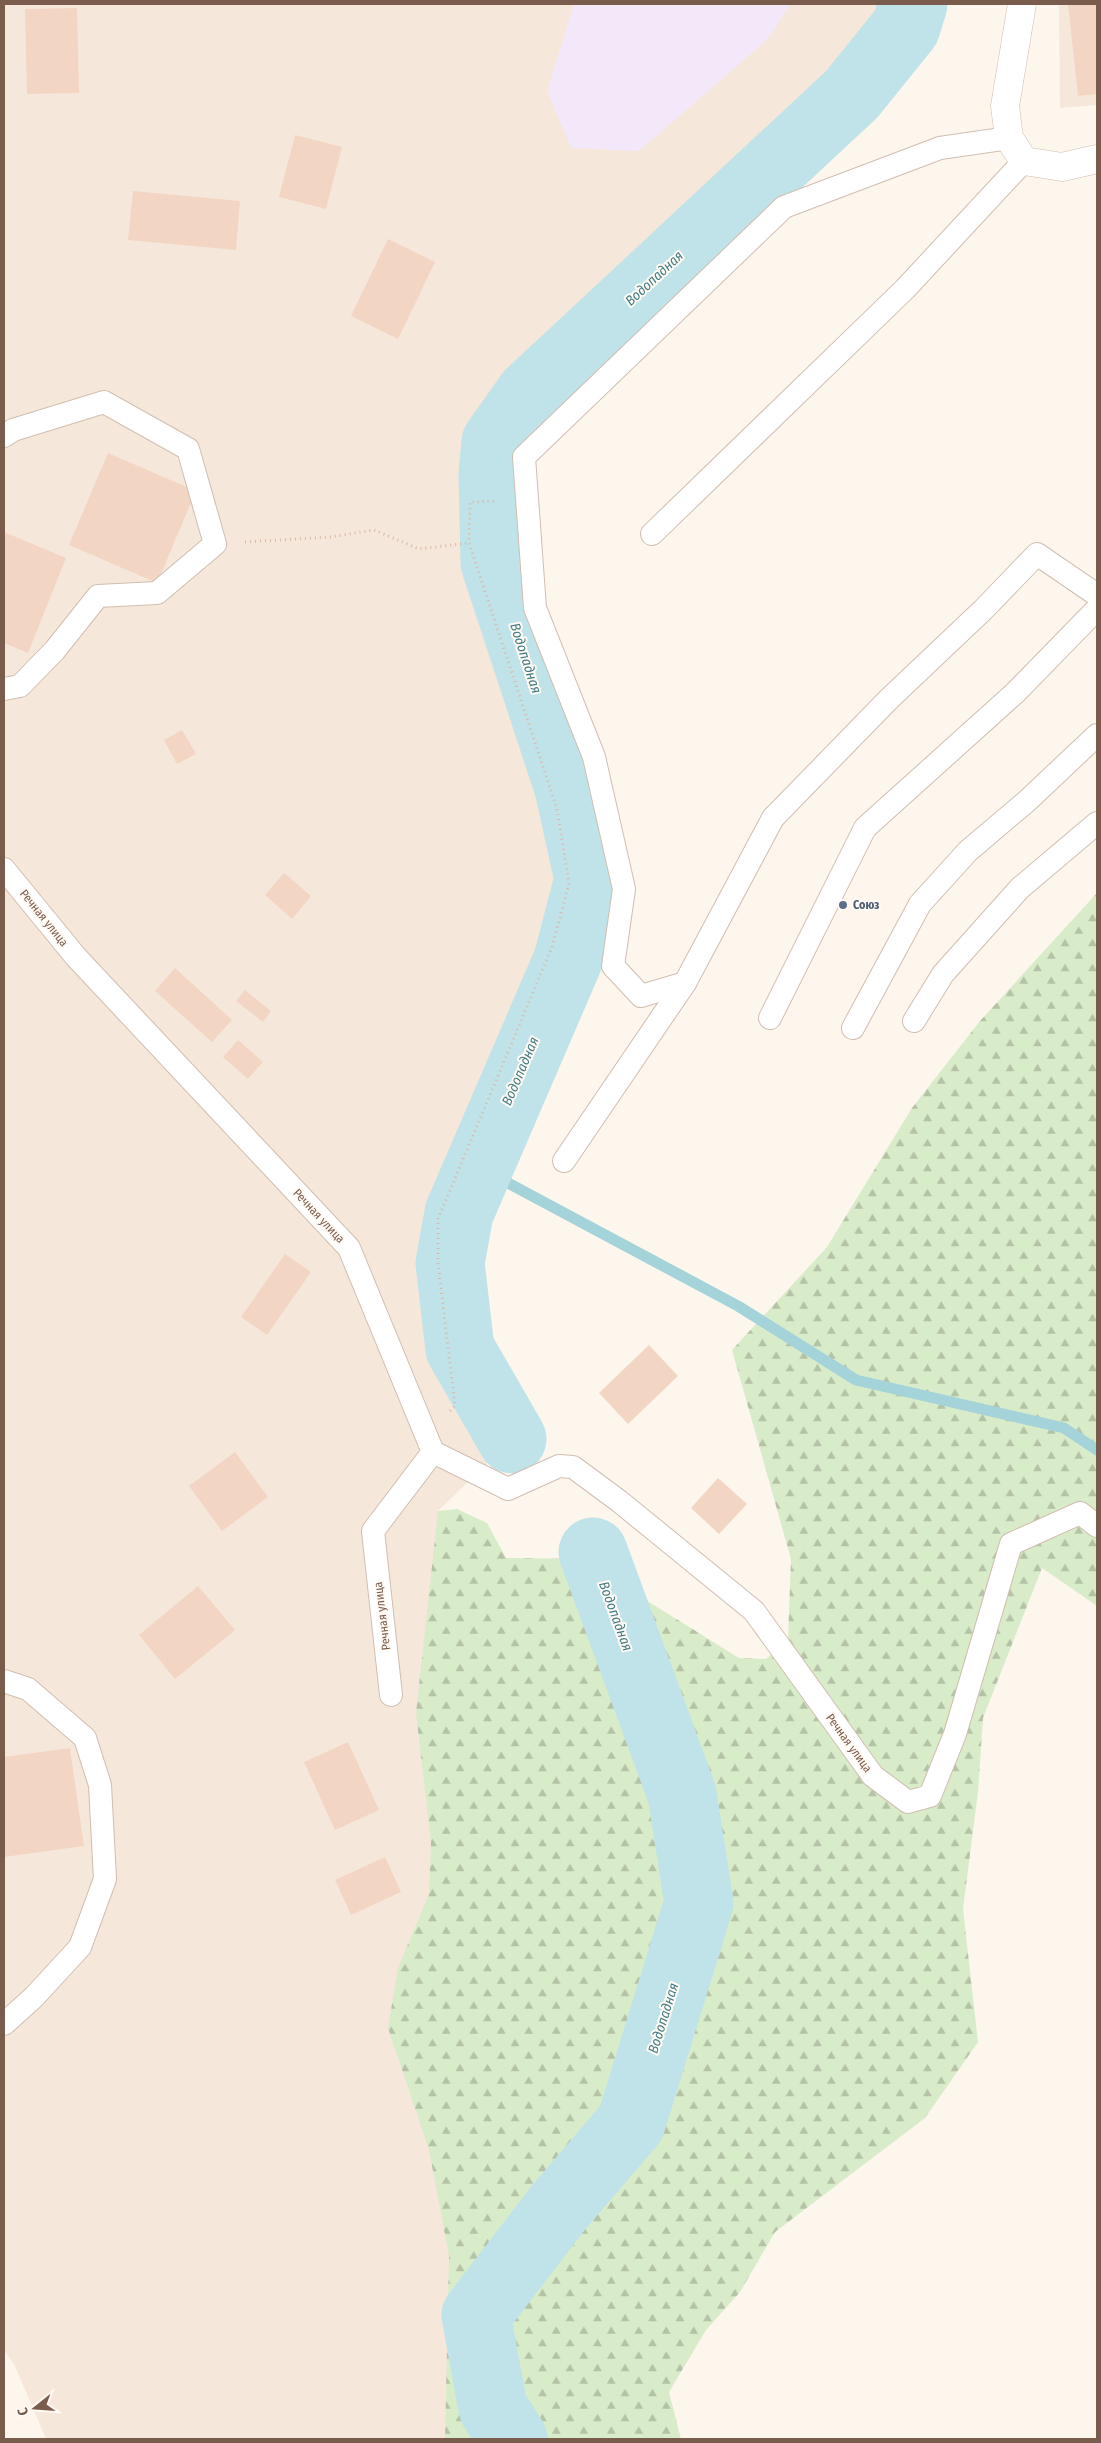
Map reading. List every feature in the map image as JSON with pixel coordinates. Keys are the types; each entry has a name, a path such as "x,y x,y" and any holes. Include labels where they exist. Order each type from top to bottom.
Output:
{"street":[{"path":"1022,4 1004,106 1009,138 1024,161 1062,167 1097,159"}],"lane":[{"path":"685,983 641,996 613,966 624,889 594,757 535,608 524,457 784,208 940,148 1009,138"},
{"path":"652,534 905,289 1024,161"},
{"path":"4,436 13,430 104,402 188,449 214,544 157,593 98,596 55,650 20,686 4,689"},
{"path":"564,1161 685,983 773,818 889,699 984,609 1037,554 1097,595"},
{"path":"770,1018 865,828 1015,692 1097,609"},
{"path":"853,1028 920,904 968,851 1027,801 1097,735"},
{"path":"914,1022 943,974 1020,888 1097,823"},
{"name":"Речная улица","path":"4,869 76,957 350,1248 430,1444 508,1489 559,1466 573,1467 619,1501 754,1611 873,1776 908,1802 930,1796 955,1734 1011,1544 1080,1513 1097,1526"},
{"name":"Речная улица","path":"391,1695 373,1531 430,1444"},
{"path":"4,1681 28,1689 85,1738 100,1785 105,1879 80,1947 34,1998 4,2024"}],"path":[{"path":"430,1444 455,1406 438,1263 438,1219 552,947 569,883 558,809 469,543 470,502"},
{"path":"214,544 330,536 374,530 419,549 469,543"}],"shaded area":[{"path":"4,4 893,4 514,394 512,532 605,840 447,1227 493,1419 512,1439 438,1511 549,2439 46,2439 14,2364 4,2350"},
{"path":"574,4 791,4 767,40 639,151 571,148 547,91"},
{"path":"1059,4 1097,4 1097,105 1060,108"}],"green space":[{"path":"1097,893 1097,1606 1042,1568 983,1718 978,1792 963,1909 978,2042 925,2118 775,2232 740,2292 706,2330 669,2392 681,2439 445,2439 449,2256 429,2150 388,2028 398,1968 429,1894 431,1843 416,1713 438,1511 457,1509 487,1523 506,1558 580,1559 739,1658 766,1659 788,1639 791,1559 732,1350 827,1247 912,1108 980,1021"}],"building":[{"path":"1068,4 1097,4 1097,94 1078,96"},
{"path":"77,8 79,93 27,94 25,9"},
{"path":"295,135 342,147 326,209 279,197"},
{"path":"133,191 240,201 236,250 128,240"},
{"path":"388,239 435,262 398,339 351,316"},
{"path":"108,453 196,491 157,583 69,545"},
{"path":"4,532 66,558 28,653 4,643"},
{"path":"182,730 196,754 177,764 164,740"},
{"path":"284,873 311,896 292,919 265,895"},
{"path":"175,968 232,1020 212,1042 155,991"},
{"path":"245,990 271,1011 263,1022 236,1001"},
{"path":"238,1040 263,1062 248,1079 223,1057"},
{"path":"285,1254 311,1272 267,1335 241,1317"},
{"path":"649,1345 678,1376 628,1424 599,1393"},
{"path":"235,1452 268,1497 222,1531 189,1486"},
{"path":"718,1478 747,1504 719,1534 691,1508"},
{"path":"198,1586 235,1630 175,1679 139,1635"},
{"path":"348,1742 379,1810 335,1830 304,1762"},
{"path":"70,1748 84,1846 4,1857 4,1757"},
{"path":"385,1857 401,1892 351,1915 335,1880"}],"waterway":[{"name":"Водопадная","path":"512,1439 460,1349 450,1263 459,1213 568,960 589,879 569,788 495,563 493,474 496,442 530,394 852,94 906,27 913,4"},
{"path":"478,1167 738,1306 856,1380 1064,1428 1097,1450"},
{"name":"Водопадная","path":"513,2439 493,2408 476,2315 559,2207 631,2123 699,1903 682,1794 593,1552"}],"place":[{"name":"Союз","path":"843,905"}]}
